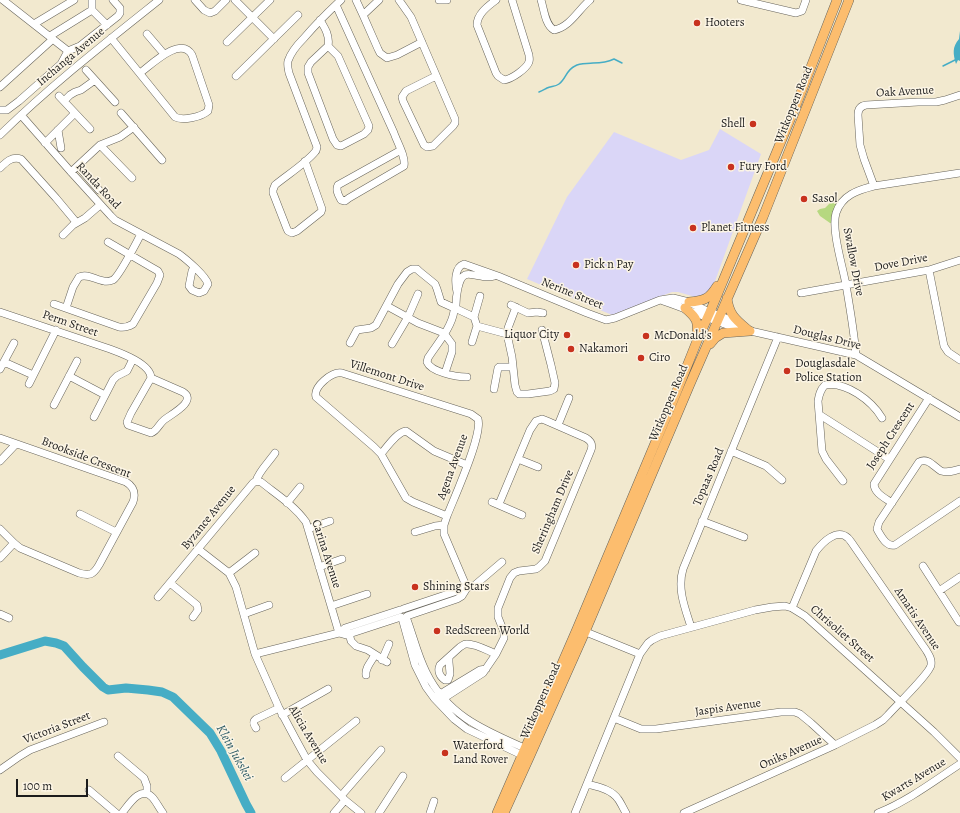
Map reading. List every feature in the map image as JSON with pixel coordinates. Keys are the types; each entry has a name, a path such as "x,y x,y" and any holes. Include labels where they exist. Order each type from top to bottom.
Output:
{"main road":[{"name":"Witkoppen Road","path":"581,630 697,341 797,103 837,0"},
{"name":"Witkoppen Road","path":"504,813 581,630 763,217 849,0"},
{"path":"697,341 696,319 687,305 709,297 728,268"},
{"path":"727,298 732,315 748,330"},
{"path":"704,352 715,338 723,333 748,330"},
{"name":"Witkoppen Road","path":"497,813 528,753"}],"street":[{"path":"3,0 68,50 75,49 80,46 116,18 120,12 120,8 113,0"},
{"path":"34,24 74,0"},
{"path":"92,0 92,10 107,25"},
{"name":"Inchanga Avenue","path":"0,134 75,68 159,0"},
{"path":"195,0 204,10 210,12 215,11 226,0"},
{"path":"235,0 274,39"},
{"path":"227,42 270,0"},
{"path":"356,0 380,53 387,58 397,55 422,42"},
{"path":"363,15 379,0"},
{"path":"399,0 411,17 455,119 453,126 433,146 427,147 424,145 402,97 406,91 436,76"},
{"path":"439,0 447,0"},
{"path":"495,0 480,14 477,25 496,73 504,80 507,80 513,77 529,61 529,55 512,0"},
{"path":"541,0 548,24 550,28 554,30 559,29 573,19 583,6 590,0"},
{"path":"741,0 793,13 798,13 803,10 806,0"},
{"path":"305,162 322,208 321,212 297,231 292,233 288,232 273,194 273,190 275,185 305,162 315,152 316,147 287,65 296,46 320,20 339,3 394,133 401,150 405,163 404,166 345,201 341,200 337,190 338,185 401,150"},
{"path":"0,87 52,37 92,10"},
{"path":"236,76 298,15"},
{"path":"320,20 328,35 328,46 311,62 308,70 333,139 337,145 341,146 364,134 368,130 368,126 338,56 328,46"},
{"path":"147,34 164,54"},
{"path":"111,38 175,117 180,119 206,113 209,105 190,52 187,49 180,48 164,54 140,73"},
{"path":"0,110 7,110 61,64 68,50"},
{"path":"86,70 116,102"},
{"path":"90,129 62,98 81,90 95,80"},
{"name":"Oak Avenue","path":"874,186 860,145 858,115 860,108 866,105 936,102 960,95"},
{"path":"45,143 75,113"},
{"path":"120,113 162,160"},
{"name":"Randa Road","path":"20,115 115,220 179,254 194,267"},
{"path":"71,172 100,145 120,138 134,127"},
{"path":"58,130 61,148"},
{"path":"100,145 132,178"},
{"path":"0,168 12,158 21,159 76,222"},
{"path":"78,166 99,190"},
{"name":"Swallow Drive","path":"856,355 846,285 834,224 836,213 842,202 849,195 857,191 874,186 960,173"},
{"path":"63,235 76,222 90,214 100,205"},
{"path":"66,308 73,287 79,277 85,275 104,281 110,281 117,276 141,234"},
{"path":"54,304 124,328 129,327 132,324 157,283 160,275 151,267 108,242"},
{"name":"Dove Drive","path":"801,293 929,270 960,260"},
{"name":"Nerine Street","path":"457,270 464,264 498,276 606,320 615,318 660,300 673,298 719,319"},
{"path":"350,343 357,330 371,328 376,325 395,289 407,272 414,269 433,282 441,302 474,317"},
{"path":"457,270 463,276 457,292 453,316 427,362 428,366 445,373 467,377"},
{"path":"457,270 457,292"},
{"path":"929,270 944,346 949,353 960,360"},
{"name":"Nerine Street","path":"463,276 466,274 498,276"},
{"path":"392,344 408,317 418,294"},
{"path":"472,342 476,326 474,317 480,296"},
{"path":"387,306 422,325 444,333 451,342 452,346 452,352 445,373"},
{"path":"542,330 553,377 554,389 550,391 520,394 516,390 507,334 513,306 528,313 543,312"},
{"name":"Perm Street","path":"0,312 116,351 145,366 148,369 151,378"},
{"name":"Douglas Drive","path":"719,319 732,320 748,330 856,355 960,417"},
{"path":"476,326 507,334"},
{"path":"29,384 56,330"},
{"name":"Topaas Road","path":"691,627 681,593 680,580 684,563 778,337"},
{"path":"0,369 14,343"},
{"path":"94,417 113,380 117,376 127,371 133,360"},
{"path":"54,405 76,361"},
{"path":"4,362 33,375"},
{"path":"494,389 498,368 513,367"},
{"name":"Villemont Drive","path":"446,516 406,498 381,454 316,397 315,392 332,374 338,372 471,414 476,417"},
{"path":"69,376 105,395"},
{"path":"151,378 187,394 188,397 180,408 164,420 154,432 151,433 128,425 127,422 151,378"},
{"path":"843,481 823,453 818,401 820,391 825,385 840,385 860,396 876,408 882,418"},
{"path":"558,425 569,398"},
{"name":"Joseph Crescent","path":"892,503 876,491 874,484 929,398"},
{"path":"820,415 889,459"},
{"name":"Agena Avenue","path":"467,588 444,534 444,525 446,516 472,453 479,427 479,422 476,417"},
{"name":"Sheringham Drive","path":"439,698 483,674 496,654 504,638 504,632 498,617 498,608 508,582 512,575 517,572 536,569 545,561 592,450 590,440 544,419 536,421 530,430 518,459 496,503 522,515"},
{"path":"381,454 399,434 406,431 438,454 467,465"},
{"name":"Brookside Crescent","path":"0,438 118,479 130,485 134,492 134,499 96,570 88,575 79,573 20,548 0,529"},
{"path":"0,461 16,444"},
{"path":"731,452 766,466 782,480"},
{"name":"Byzance Avenue","path":"158,597 256,481 257,477 275,453"},
{"path":"518,459 538,467"},
{"path":"960,469 950,472 943,471 939,470 930,462 920,461 892,503 877,529 886,543 892,546 960,501"},
{"name":"Carina Avenue","path":"256,481 260,482 287,503 301,515 306,522 339,632"},
{"path":"287,503 300,487"},
{"path":"80,514 116,532"},
{"path":"308,529 330,521"},
{"path":"702,521 744,538"},
{"path":"415,532 444,525"},
{"name":"Amatis Avenue","path":"792,608 817,548 830,538 838,535 846,537 854,546 931,659 929,670 901,701"},
{"path":"0,558 14,543"},
{"path":"198,549 229,573 255,553"},
{"path":"319,567 342,560"},
{"path":"255,654 339,632 345,628 372,623 430,605 475,585 502,562"},
{"path":"923,566 959,622"},
{"name":"Alicia Avenue","path":"229,573 233,580 244,614 255,654 281,712 307,760 322,778 361,813"},
{"path":"939,591 960,577"},
{"path":"170,583 197,605 198,609 193,617"},
{"path":"331,606 368,594"},
{"path":"244,614 269,605"},
{"name":"Chrisoliet Street","path":"575,813 640,654 645,646 660,636 772,606 792,608 805,616 901,701 960,758"},
{"path":"0,614 9,618"},
{"path":"403,614 420,676 439,698 454,719 467,729 528,753"},
{"path":"339,632 346,634 350,633 372,623"},
{"path":"581,630 640,654"},
{"path":"350,633 351,641 354,645 368,650 384,661 389,644"},
{"path":"449,658 460,647 467,644 474,645 496,654"},
{"path":"366,675 367,668 375,655"},
{"path":"256,728 254,720 281,712 328,689"},
{"name":"Oniks Avenue","path":"684,813 879,723 901,701"},
{"name":"Jaspis Avenue","path":"614,718 638,728 651,729 781,712 795,712 803,716 834,745"},
{"path":"285,778 356,721"},
{"name":"Victoria Street","path":"0,770 30,750 104,722"},
{"path":"334,813 343,798 381,750"},
{"path":"118,756 144,778 147,786 147,793"},
{"name":"Kwarts Avenue","path":"878,813 893,810 904,800 960,764"},
{"path":"379,813 403,776"},
{"path":"587,784 608,790 615,795 626,813"},
{"path":"89,790 116,813"},
{"path":"122,813 137,795 147,793 152,797 163,813"},
{"path":"430,813 434,802"}],"shaded area":[{"path":"720,129 761,154 714,284 709,291 699,298 678,292 672,292 612,315 527,279 567,197 614,132 681,160 709,150"}],"green space":[{"path":"835,198 840,201 832,223 830,223 820,216 817,211 825,208"}],"water":[{"path":"960,31 960,61 958,60 956,64 954,51 955,45 959,39"}],"waterway":[{"path":"539,92 548,87 559,84 570,70 577,65 604,62 614,59 622,63"},
{"path":"943,66 955,60"},
{"name":"Klein Jukskei","path":"0,655 45,641 56,643 64,646 83,667 108,690 126,688 148,690 162,692 173,697 210,733 221,751 251,813"}],"place":[{"name":"Hooters","path":"697,23"},
{"name":"Shell","path":"753,124"},
{"name":"Fury Ford","path":"731,167"},
{"name":"Sasol","path":"804,199"},
{"name":"Planet Fitness","path":"693,228"},
{"name":"Pick n Pay","path":"576,265"},
{"name":"Liquor City","path":"567,335"},
{"name":"McDonald's","path":"646,336"},
{"name":"Nakamori","path":"571,349"},
{"name":"Ciro","path":"641,358"},
{"name":"Douglasdale Police Station","path":"787,371"},
{"name":"Shining Stars","path":"415,587"},
{"name":"RedScreen World","path":"437,631"},
{"name":"Waterford Land Rover","path":"445,753"}]}
